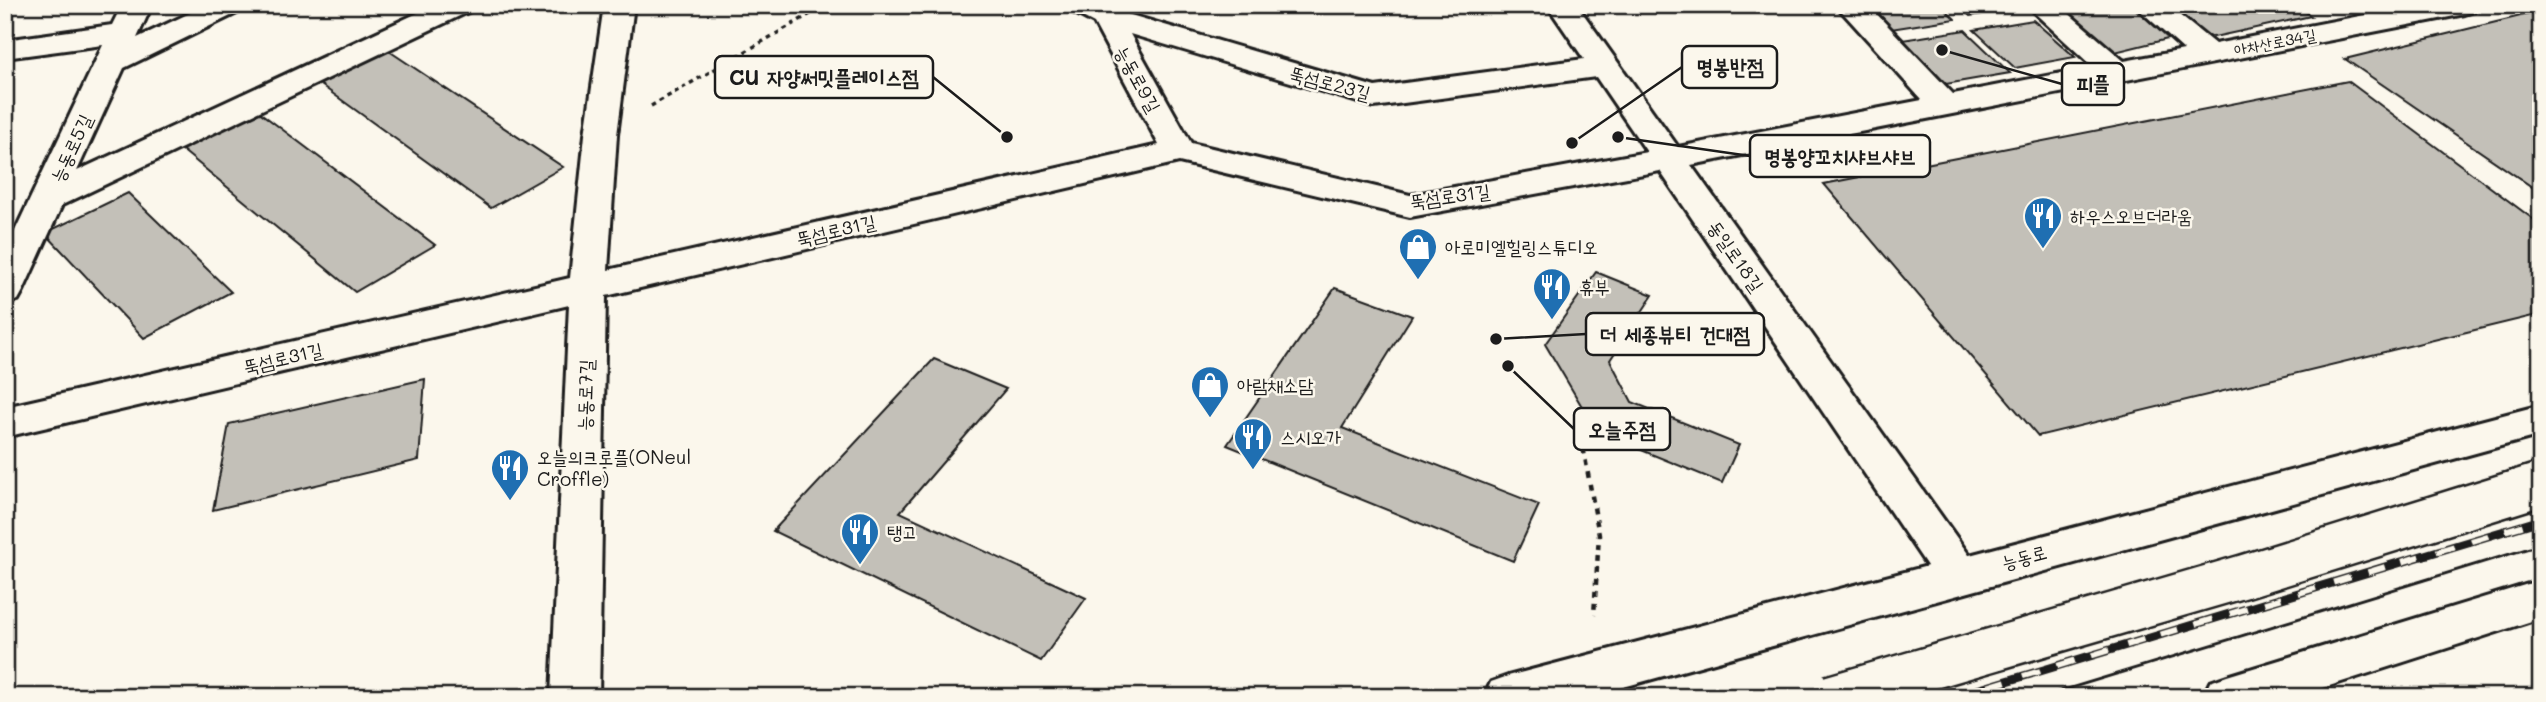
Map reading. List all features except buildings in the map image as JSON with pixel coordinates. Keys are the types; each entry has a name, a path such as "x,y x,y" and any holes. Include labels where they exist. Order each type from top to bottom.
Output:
{"main road":[{"path":"5,49 124,34 231,5"},
{"path":"48,198 460,5"},
{"name":"능동로7길","path":"575,697 588,287 601,135 619,5"},
{"name":"동일로18길","path":"1562,5 1958,575"},
{"path":"1851,5 1946,106"},
{"path":"2041,5 2117,72"},
{"name":"아차산로34길","path":"2148,5 2209,55"},
{"name":"아차산로34길","path":"1669,159 2466,5"},
{"name":"뚝섬로23길","path":"1101,8 1374,97 1604,66"},
{"name":"능동로9길","path":"1101,8 1179,151"},
{"name":"능동로5길","path":"5,291 124,34"},
{"name":"뚝섬로31길","path":"5,422 1179,151 1410,205 1669,159"},
{"name":"능동로","path":"1508,697 2541,420"},
{"path":"1829,697 2245,576 2541,485"},
{"path":"1965,697 2541,525"},
{"path":"2227,697 2541,599"}],"path":[{"path":"601,135 826,5"},
{"path":"1577,413 1599,535 1594,615"}],"railway":[{"path":"1824,697 2541,485"},
{"path":"1954,697 2541,520"}],"place":[{"name":"피플","path":"1942,50"},
{"name":"CU 자양써밋플레이스점","path":"1007,137"},
{"name":"명봉양꼬치샤브샤브","path":"1618,137"},
{"name":"명봉반점","path":"1572,143"},
{"name":"하우스오브더라움","path":"2043,250"},
{"name":"아로미엘힐링스튜디오","path":"1418,281"},
{"name":"휴부","path":"1552,321"},
{"name":"더 세종뷰티 건대점","path":"1496,339"},
{"name":"오늘주점","path":"1508,366"},
{"name":"아람채소담","path":"1210,419"},
{"name":"스시오가","path":"1253,471"},
{"name":"오늘의크로플(ONeul Croffle)","path":"510,502"},
{"name":"탱고","path":"860,566"}]}
